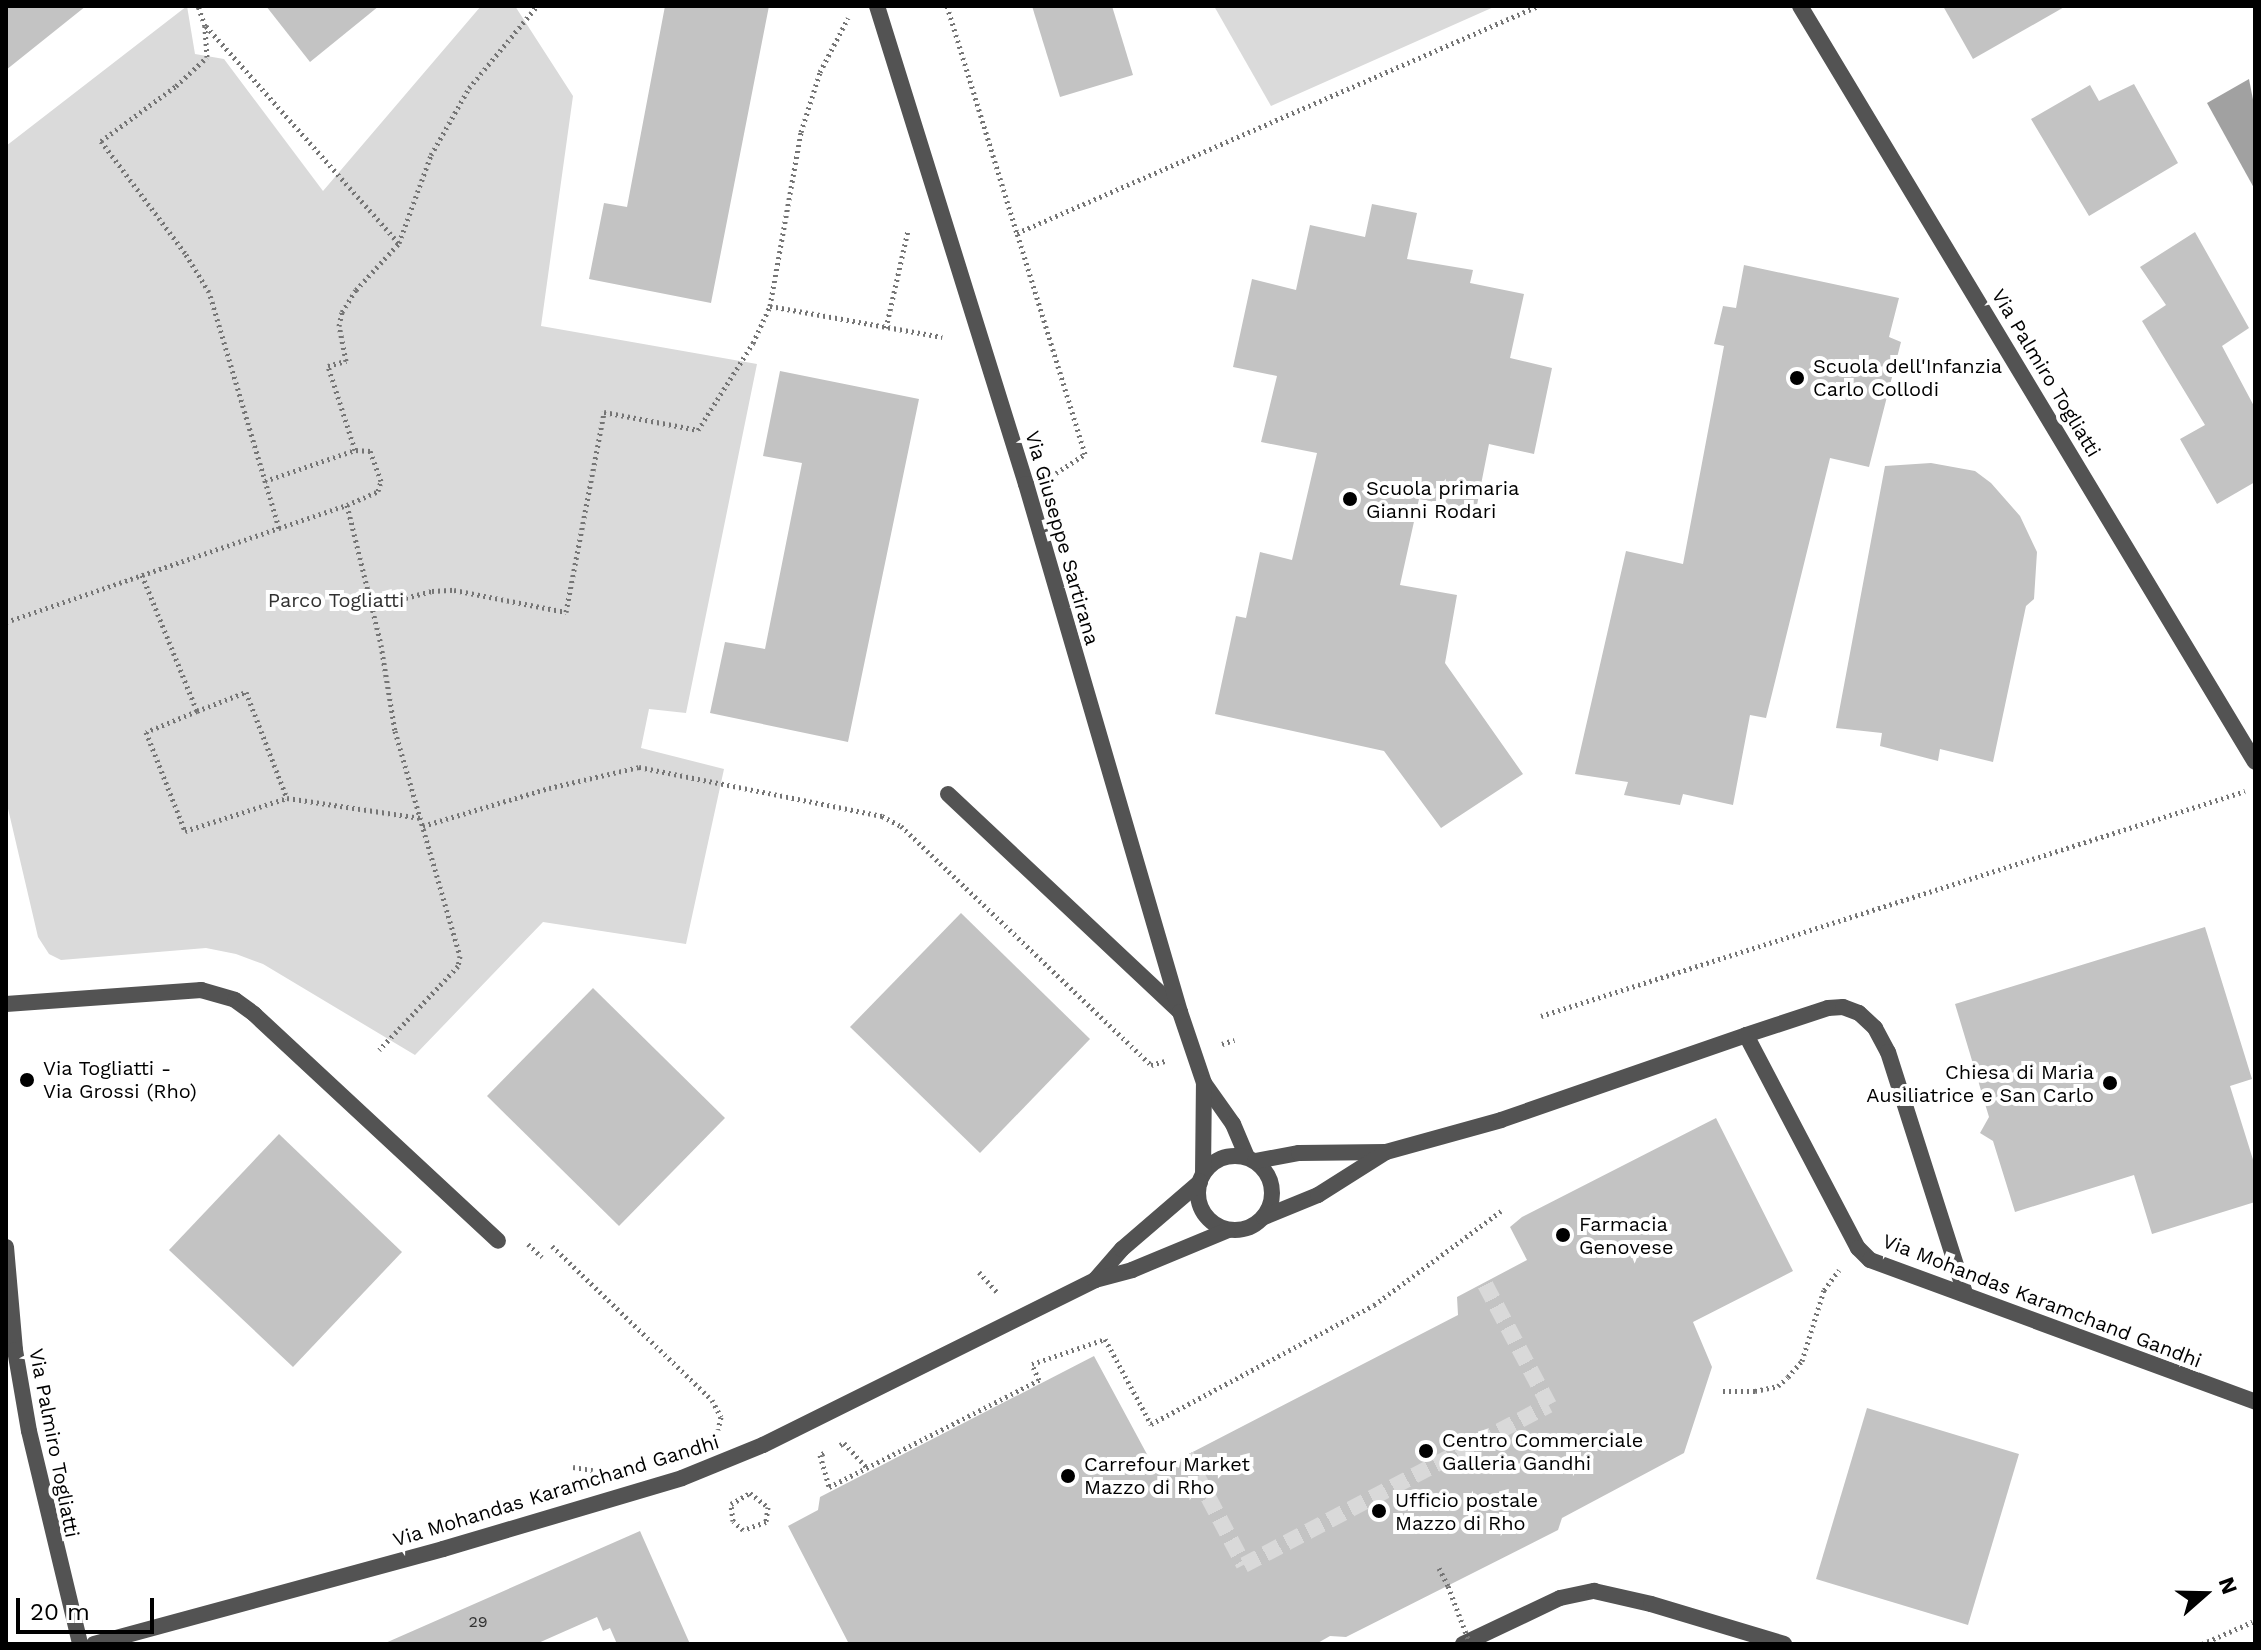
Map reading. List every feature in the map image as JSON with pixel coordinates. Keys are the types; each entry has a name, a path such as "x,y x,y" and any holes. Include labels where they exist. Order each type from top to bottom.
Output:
{"street":[{"name":"Via Giuseppe Sartirana","path":"877,6 1026,484 1180,1012 1204,1083 1233,1124 1251,1159"},
{"name":"Via Palmiro Togliatti","path":"1800,6 2253,753"},
{"path":"948,794 1180,1012"},
{"path":"6,1004 201,990 235,1000 254,1014 498,1241"},
{"path":"1386,1152 1318,1195 1264,1217 1248,1229 1228,1230 1207,1217 1200,1206 1202,1178 1223,1158 1386,1152 1501,1120 1746,1035 1828,1008 1843,1007 1859,1013 1875,1028 1888,1052 1965,1294"},
{"name":"Via Mohandas Karamchand Gandhi","path":"1746,1035 1858,1248 1870,1260 2255,1402"},
{"name":"Via Giuseppe Sartirana","path":"1202,1178 1204,1083"},
{"path":"1251,1159 1271,1181 1273,1194 1264,1217"},
{"name":"Via Mohandas Karamchand Gandhi","path":"1095,1280 1122,1249 1202,1178"},
{"name":"Via Mohandas Karamchand Gandhi","path":"94,1644 443,1549 682,1478 763,1445 1095,1280 1132,1270 1228,1230"},
{"name":"Via Palmiro Togliatti","path":"6,1247 15,1350 29,1431 80,1644"},
{"path":"1463,1644 1549,1603 1594,1591 1651,1604 1784,1644"}],"path":[{"path":"198,6 205,26 207,57 176,86 101,141 185,253 209,292 279,528"},
{"path":"355,450 328,366 346,361 339,326 342,312 356,290 399,243 431,155 469,88 537,6"},
{"path":"947,6 1085,454 1058,473 1026,484"},
{"path":"1017,233 1538,6"},
{"path":"371,607 432,591 454,590 566,612 604,412 698,430 753,343 770,306 801,132 820,72 849,17"},
{"path":"205,26 399,243"},
{"path":"886,328 908,230"},
{"path":"770,306 942,337"},
{"path":"6,622 347,505 378,491 381,481 370,451 355,450 265,481"},
{"path":"347,505 395,731 460,956 458,966 379,1050"},
{"path":"142,575 197,711"},
{"path":"287,798 246,692 146,732 185,831 287,798 421,818"},
{"path":"423,826 549,788 639,767 882,816 901,826 1151,1065"},
{"path":"1541,1016 1920,892 2255,788"},
{"path":"867,1468 859,1459 851,1451 844,1443 820,1455 829,1487 843,1479 857,1472 871,1465 899,1451 941,1430 1039,1380 1032,1364 1105,1339 1151,1424 1374,1305 1501,1211"},
{"path":"552,1246 712,1400"},
{"path":"1723,1391 1766,1389 1778,1386 1788,1377 1802,1361 1810,1344 1824,1290 1858,1248"},
{"path":"979,1272 1003,1299"},
{"path":"750,1493 768,1507 766,1522 743,1530 733,1521 731,1504 740,1496 750,1493"},
{"path":"1439,1568 1470,1644"},
{"path":"2202,1644 2252,1622"}],"green space":[{"name":"Parco Togliatti","path":"187,6 195,54 224,59 323,191 481,6 515,6 573,96 541,326 757,364 686,713 649,709 641,748 724,769 686,944 543,922 415,1055 263,964 236,954 206,948 61,960 49,954 38,937 6,800 6,146"},
{"path":"1214,6 1496,6 1271,106"}],"shaded area":[{"path":"2249,79 2255,110 2254,188 2207,103"}],"building":[{"path":"6,6 86,6 6,70"},
{"path":"266,6 379,6 310,62"},
{"path":"665,6 769,6 711,303 589,279 604,203 627,207"},
{"path":"1032,6 1112,6 1133,75 1060,97"},
{"path":"1943,6 2066,6 1973,59"},
{"path":"2134,84 2178,163 2089,216 2031,119 2090,85 2099,101"},
{"path":"1372,204 1417,213 1407,259 1473,270 1470,283 1524,294 1510,358 1552,368 1534,454 1489,444 1476,510 1419,499 1400,585 1457,595 1445,663 1523,774 1441,828 1384,751 1215,714 1236,616 1246,618 1260,552 1292,560 1317,453 1261,442 1277,376 1233,367 1252,279 1296,290 1310,225 1365,237"},
{"path":"2195,232 2249,328 2222,346 2255,408 2255,482 2217,504 2180,439 2205,425 2142,321 2166,305 2140,267"},
{"path":"1744,265 1899,298 1889,337 1901,342 1869,467 1830,458 1766,718 1750,715 1733,805 1683,794 1680,805 1624,795 1628,782 1575,774 1626,551 1683,564 1724,346 1714,344 1723,306 1736,308"},
{"path":"780,371 919,399 848,742 710,713 725,642 765,649 802,463 763,456"},
{"path":"1931,463 1975,471 1991,483 2020,516 2037,552 2034,599 2026,606 1993,762 1940,749 1938,761 1880,746 1882,733 1836,728 1885,466"},
{"path":"961,913 1090,1039 980,1153 850,1027"},
{"name":"Chiesa di Maria Ausiliatrice e San Carlo","path":"2205,927 2252,1079 2230,1086 2255,1166 2255,1202 2152,1234 2134,1175 2015,1212 1993,1141 1980,1133 1989,1117 1955,1004"},
{"path":"593,988 725,1118 619,1226 487,1096"},
{"path":"1716,1118 1793,1271 1693,1322 1712,1367 1684,1453 1562,1518 1558,1530 1346,1637 1330,1636 1316,1644 849,1644 788,1526 818,1510 820,1497 1094,1356 1156,1471 1458,1315 1457,1297 1527,1260 1510,1227 1522,1217"},
{"path":"279,1134 402,1252 293,1367 169,1250"},
{"path":"1867,1408 2019,1454 1968,1625 1816,1579"},
{"path":"640,1531 690,1644 617,1644 610,1628 603,1631 597,1617 536,1644 383,1644"}],"tunnel":[{"path":"1186,1455 1244,1565 1549,1405 1484,1282"}],"place":[{"name":"Scuola dell'Infanzia Carlo Collodi","path":"1797,378"},
{"name":"Scuola primaria Gianni Rodari","path":"1350,499"},
{"name":"Via Togliatti - Via Grossi (Rho)","path":"27,1080"},
{"name":"Chiesa di Maria Ausiliatrice e San Carlo","path":"2110,1083"},
{"name":"Farmacia Genovese","path":"1563,1235"},
{"name":"Centro Commerciale Galleria Gandhi","path":"1426,1451"},
{"name":"Carrefour Market Mazzo di Rho","path":"1068,1476"},
{"name":"Ufficio postale Mazzo di Rho","path":"1379,1511"}]}
